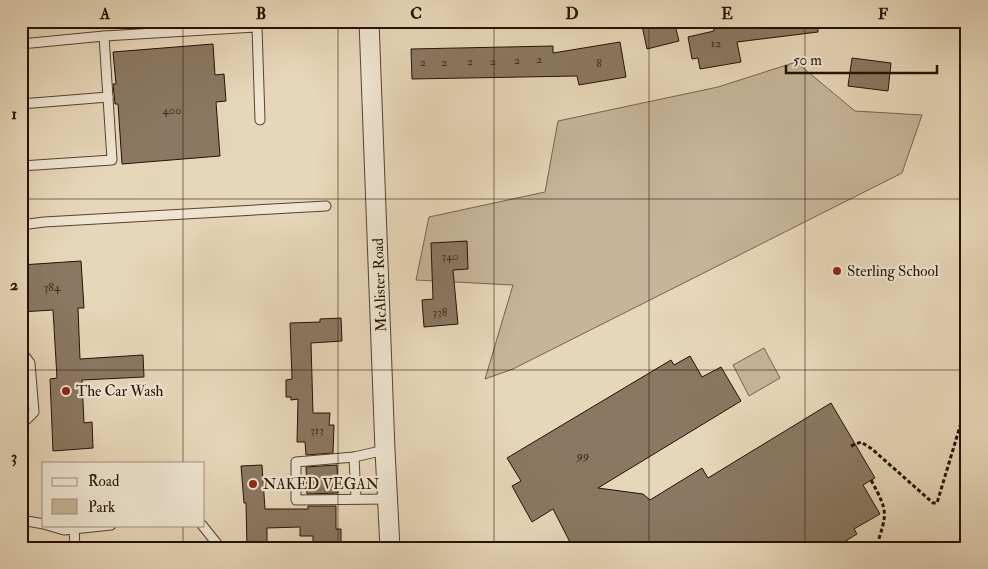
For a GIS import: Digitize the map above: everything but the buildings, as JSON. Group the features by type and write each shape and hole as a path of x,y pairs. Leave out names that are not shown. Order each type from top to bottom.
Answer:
{"street":[{"name":"McAlister Road","path":"369,21 390,548"}],"lane":[{"path":"21,44 104,36 257,27 260,120"},
{"path":"21,166 112,160 104,36"},
{"path":"21,104 108,98"},
{"path":"21,225 326,206"},
{"path":"21,355 23,354 30,363 34,412 27,419 21,420"},
{"path":"385,450 354,457 296,462 296,500 388,499"},
{"path":"354,457 356,499"},
{"path":"21,520 42,524"},
{"path":"49,526 64,530 99,526"},
{"path":"203,526 218,545 218,548"},
{"path":"74,528 76,548"}],"path":[{"path":"851,446 861,442 872,449 933,503 936,503 967,403"},
{"path":"871,480 884,504 886,519 876,548"}],"green space":[{"path":"796,62 855,111 922,115 902,173 513,369 485,379 513,285 416,280 429,217 545,192 558,121 718,87"},
{"path":"764,348 780,378 749,396 733,365"}],"place":[{"name":"Sterling School","path":"837,271"},
{"name":"The Car Wash","path":"66,391"},
{"name":"NAKED VEGAN","path":"253,484"}]}
